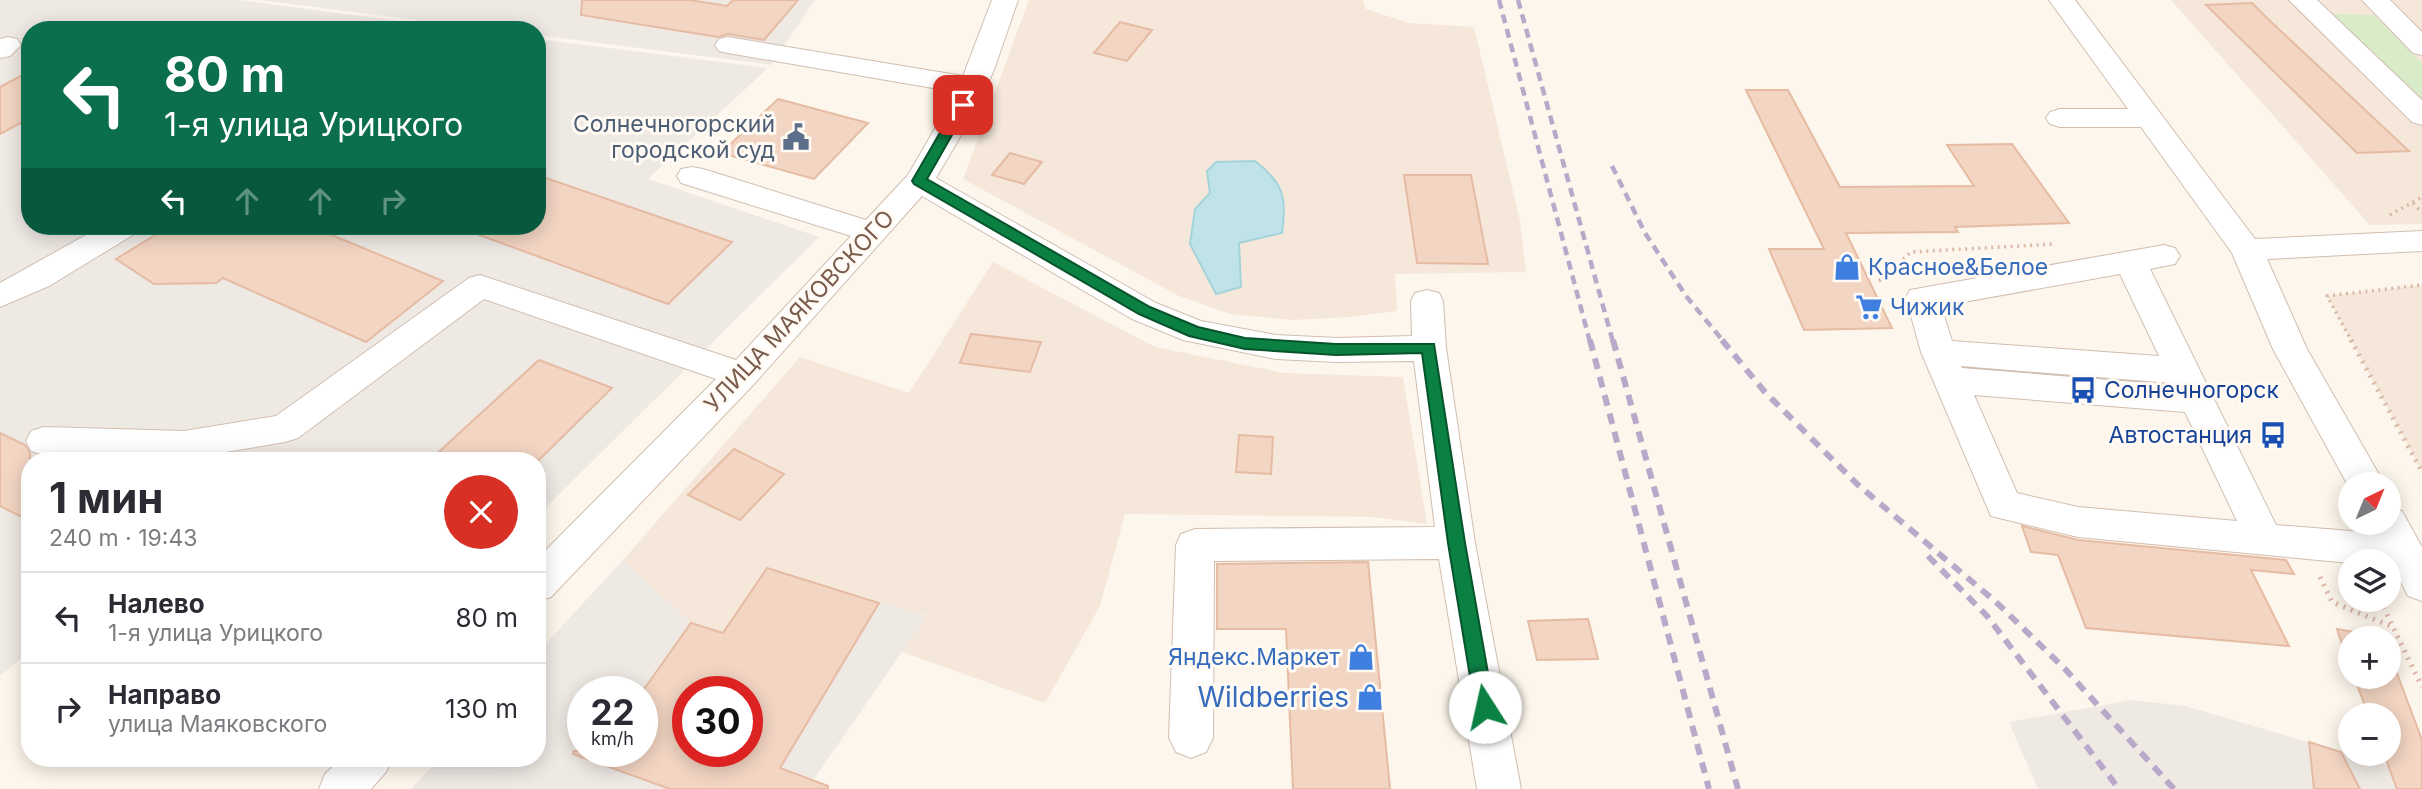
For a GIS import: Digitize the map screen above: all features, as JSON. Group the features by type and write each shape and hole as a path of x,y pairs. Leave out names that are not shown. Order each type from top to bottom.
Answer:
{"street":[{"name":"УЛИЦА МАЯКОВСКОГО","path":"546,576 743,375 919,181 956,120 1005,0"},
{"path":"2062,0 2247,250 2290,349 2360,472"},
{"path":"2302,0 2422,116"},
{"path":"2375,0 2381,0"},
{"path":"2375,0 2422,47"},
{"path":"728,45 972,86"},
{"path":"2060,118 2149,118"},
{"path":"692,176 874,233"},
{"path":"919,181 1144,311 1195,332 1245,344 1276,347 1336,350 1429,348"},
{"path":"0,296 38,278 109,235"},
{"path":"2247,250 2422,241"},
{"path":"2264,538 2191,386 2147,259 1922,298 1944,366 2004,505 2078,522 2264,538 2407,548"},
{"path":"44,441 184,445 285,428 480,286 743,375"},
{"path":"1427,301 1429,348 1456,543 1499,789"},
{"path":"1944,366 2191,386"},
{"path":"1191,738 1195,545 1456,543"},
{"path":"341,789 362,767"}],"path":[{"path":"2381,219 2422,197"},
{"path":"2413,202 2422,213"},
{"path":"1879,281 1911,252 2070,243"},
{"path":"2422,285 2327,296 2422,472"},
{"path":"2304,541 2332,602 2391,626"},
{"path":"2401,644 2422,687"}],"shaded area":[{"path":"0,0 238,0 400,21 21,21 21,235 546,235 546,40 768,68 648,179 819,237 546,507 546,452 21,452 21,658 0,676"},
{"path":"260,0 815,0 771,65 546,36 546,21 424,21"},
{"path":"1029,0 1363,0 1366,9 1409,23 1474,27 1520,221 1526,272 1395,274 1397,311 1292,320 1230,314 1179,296 963,179"},
{"path":"2171,0 2422,0 2422,224 2370,225"},
{"path":"993,262 1155,347 1284,373 1403,377 1427,524 1373,517 1125,514 1100,606 1045,703 902,652 926,615 879,603 723,633 691,623 623,560 800,357 909,393"},
{"path":"2422,285 2422,472 2327,296"},
{"path":"623,560 691,623 722,633 767,568 927,616 807,789 411,789 432,767 546,767 546,643"},
{"path":"2132,700 2185,706 2338,751 2338,766 2390,766 2421,775 2422,789 2038,789 2009,722"}],"green space":[{"path":"2329,14 2374,15 2422,63 2422,103"}],"water":[{"path":"1255,161 1278,184 1281,192 1284,210 1282,233 1239,243 1241,287 1216,294 1190,244 1195,209 1210,193 1207,171 1216,162"}],"building":[{"path":"582,0 690,0 727,6 733,0 798,0 764,40 728,34 718,37 581,15"},
{"path":"2252,3 2409,151 2357,153 2206,5"},
{"path":"1120,22 1152,30 1127,61 1094,53"},
{"path":"21,76 21,123 0,134 0,87"},
{"path":"1746,90 1788,90 1840,187 1974,186 1947,145 2012,144 2069,223 1955,227 1958,232 1846,233 1892,328 1804,330 1769,249 1824,249"},
{"name":"Солнечногорский городской суд","path":"778,99 868,123 814,179 721,153"},
{"path":"1010,153 1042,162 1024,184 992,175"},
{"path":"1404,175 1471,175 1488,264 1417,263"},
{"path":"546,178 732,242 668,304 479,235 546,235"},
{"path":"155,235 332,235 443,281 366,342 223,278 216,283 154,284 116,259"},
{"path":"971,334 1041,342 1030,372 960,363"},
{"path":"539,360 612,388 546,453 439,452"},
{"path":"0,433 25,445 29,452 21,452 21,516 0,506"},
{"path":"1239,435 1273,437 1271,474 1236,472"},
{"path":"734,449 784,474 740,520 688,495"},
{"path":"2022,526 2078,540 2286,560 2294,574 2251,570 2289,646 2086,628 2058,555 2031,552"},
{"path":"1368,562 1390,789 1293,789 1286,629 1217,629 1217,564"},
{"path":"767,568 879,603 780,768 828,786 828,789 670,789 609,767 658,767 658,676 653,676 691,623 723,633"},
{"path":"1588,619 1598,659 1537,660 1528,621"},
{"path":"2401,684 2422,740 2422,789 2397,789 2388,766 2401,766 2401,703 2364,703 2359,689 2401,689"},
{"path":"2309,742 2338,751 2338,766 2348,766 2360,789 2314,789"}],"railway":[{"path":"1499,0 1590,342"},
{"path":"1518,0 1613,342"},
{"path":"1612,166 1645,233 1686,296 1724,342"},
{"path":"1590,340 1709,789"},
{"path":"1613,340 1738,789"},
{"path":"1722,340 1764,391 1857,484 1996,602 2065,669 2174,789"},
{"path":"1928,556 1987,616 2119,789"}],"place":[{"name":"Солнечногорский городской суд","path":"796,137"},
{"name":"Красное&Белое","path":"1847,267"},
{"name":"Чижик","path":"1869,307"},
{"name":"Солнечногорск","path":"2083,390"},
{"name":"Автостанция","path":"2273,435"},
{"name":"Яндекс.Маркет","path":"1361,657"},
{"name":"Wildberries","path":"1370,697"}],"route":[{"path":"963,105 919,181 1144,311 1195,332 1245,344 1336,350 1429,348 1456,543 1485,707"}]}
